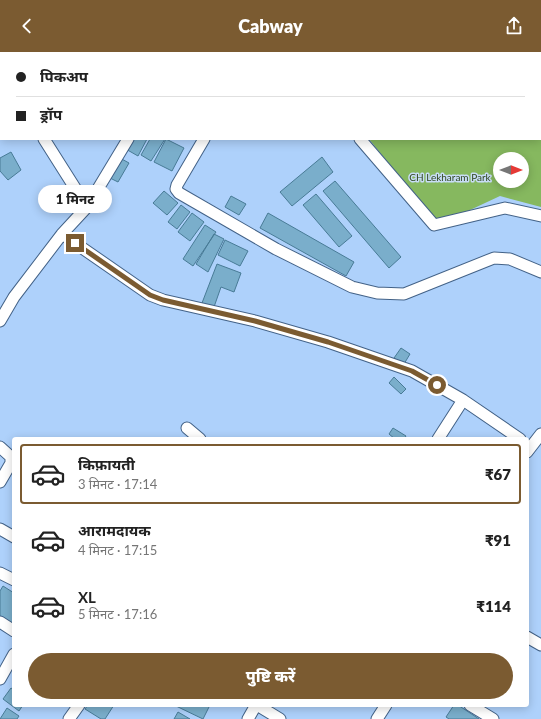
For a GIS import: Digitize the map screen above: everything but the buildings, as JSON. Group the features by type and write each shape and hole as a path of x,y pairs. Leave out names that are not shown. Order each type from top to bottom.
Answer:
{"street":[{"path":"45,140 87,207"},
{"path":"0,321 14,297 62,234 87,207 127,140"},
{"path":"203,140 177,185 176,189 179,193 276,248 352,286 377,294 404,294 494,258 510,259 541,272"},
{"path":"361,140 434,225 505,208 541,216"},
{"path":"62,234 150,295 163,300 255,321 328,342 412,371 463,400 517,437"},
{"path":"439,437 463,400"},
{"path":"187,428 198,437"},
{"path":"529,447 541,434"},
{"path":"0,447 11,458 11,464 0,482"},
{"path":"0,529 12,536"},
{"path":"0,573 12,579"},
{"path":"0,622 12,630"},
{"path":"529,638 540,644"},
{"path":"0,679 12,658"},
{"path":"69,719 77,707"},
{"path":"248,719 255,707"},
{"path":"259,707 280,719"},
{"path":"377,719 385,707"},
{"path":"473,707 493,719"}],"green space":[{"name":"CH Lekharam Park","path":"370,140 541,140 541,207 500,196 438,225"}],"route":[{"path":"75,243 150,295 163,300 255,321 328,342 412,371 437,385"}]}
